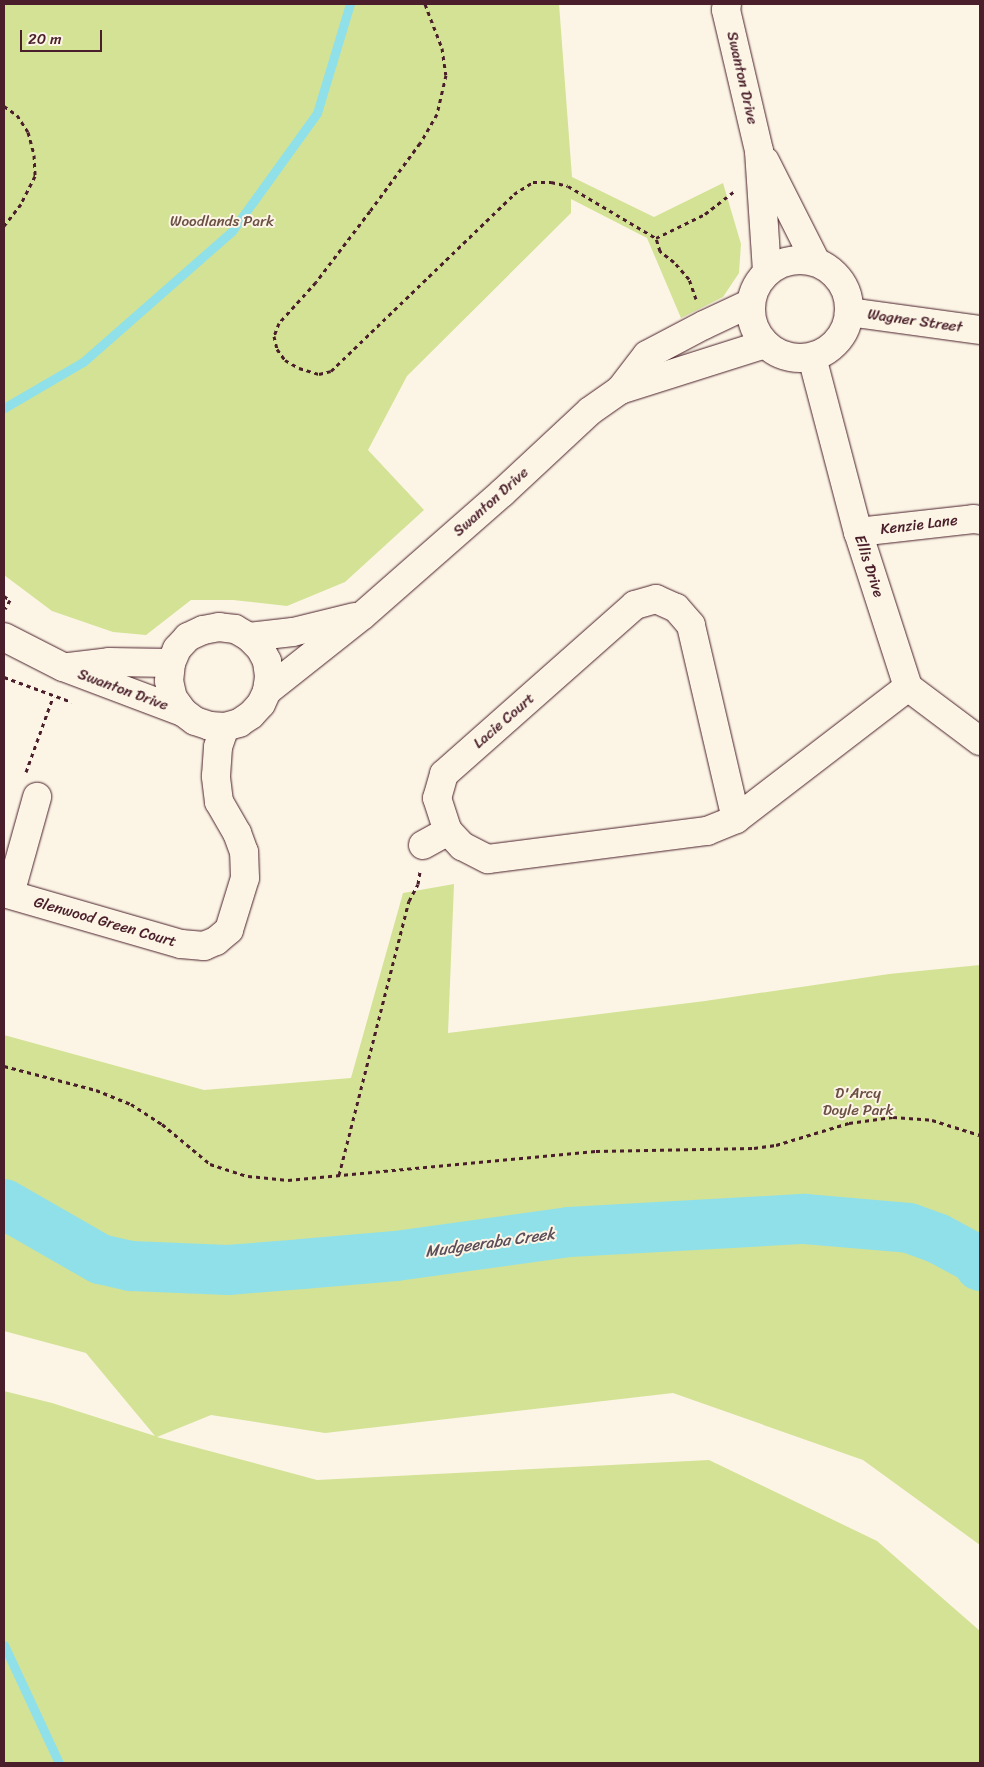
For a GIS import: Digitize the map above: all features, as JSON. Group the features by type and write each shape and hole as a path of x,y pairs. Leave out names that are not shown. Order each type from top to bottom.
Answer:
{"street":[{"name":"Swanton Drive","path":"727,4 726,10 760,151 767,271"},
{"name":"Swanton Drive","path":"760,151 816,262 837,276 844,287 849,312"},
{"path":"816,262 799,260 782,263 767,271 756,286 751,303 753,325 765,344 779,353 795,358 812,357 826,351 838,340 846,327 849,312"},
{"name":"Swanton Drive","path":"4,637 63,667 183,712 195,721 210,726 225,726 239,723 251,715 261,704 267,691 363,615 502,493 590,411 620,390 647,355 751,303"},
{"name":"Wagner Street","path":"849,312 980,330"},
{"name":"Swanton Drive","path":"620,390 765,344"},
{"name":"Ellis Drive","path":"812,357 858,532 908,687"},
{"name":"Kenzie Lane","path":"858,532 973,519 980,520"},
{"name":"Lacie Court","path":"736,819 691,625 676,608 656,599 635,605 444,774 437,798 448,831 462,846 488,859 708,831 736,819 908,687"},
{"name":"Swanton Drive","path":"183,712 173,698 169,681 171,663 177,649 188,637 202,630 227,628 234,629 249,637 293,632 363,615"},
{"path":"249,637 260,648 267,661 269,676 267,691"},
{"name":"Swanton Drive","path":"63,667 109,662 171,663"},
{"path":"908,687 980,741"},
{"name":"Glenwood Green Court","path":"7,894 181,944 204,946 216,941 229,930 245,878 244,852 219,802 216,776 218,747 225,726"},
{"path":"7,894 30,788"},
{"path":"423,846 448,831"}],"path":[{"path":"425,4 442,48 446,75 437,114 420,143 370,211 316,282 279,323 274,336 276,349 285,360 300,368 319,374 331,372 514,194 533,182 551,182 568,186 656,238 660,251 689,279 694,290 696,299 688,334"},
{"path":"4,106 17,115 28,132 34,155 35,176 21,204 4,226"},
{"path":"656,238 705,214 740,186 760,151"},
{"path":"4,596 10,600 4,612"},
{"path":"30,788 53,697"},
{"path":"339,1175 409,902 418,884 423,846"},
{"path":"4,1066 96,1090 131,1104 162,1124 210,1164 248,1176 288,1180 596,1151 754,1148 776,1145 849,1123 893,1117 932,1120 980,1135"}],"green space":[{"name":"Woodlands Park","path":"4,4 559,4 572,177 654,217 723,183 741,244 739,273 723,297 681,318 647,238 571,199 571,213 407,376 368,450 424,510 345,582 287,606 233,600 191,600 146,635 113,632 52,611 4,575"},
{"name":"D'Arcy Doyle Park","path":"454,884 448,1033 705,1001 889,974 980,965 980,1545 863,1460 673,1393 325,1433 211,1415 157,1437 317,1480 709,1460 877,1541 980,1631 980,1763 4,1763 4,1391 52,1403 155,1436 86,1353 4,1331 4,1035 204,1090 351,1078 403,893"}],"waterway":[{"path":"4,408 83,362 232,231 317,113 350,4"},
{"name":"Mudgeeraba Creek","path":"4,1204 100,1259 131,1266 228,1270 396,1256 569,1232 805,1219 909,1228 937,1238 976,1259 980,1266"},
{"path":"4,1645 59,1763"}]}
